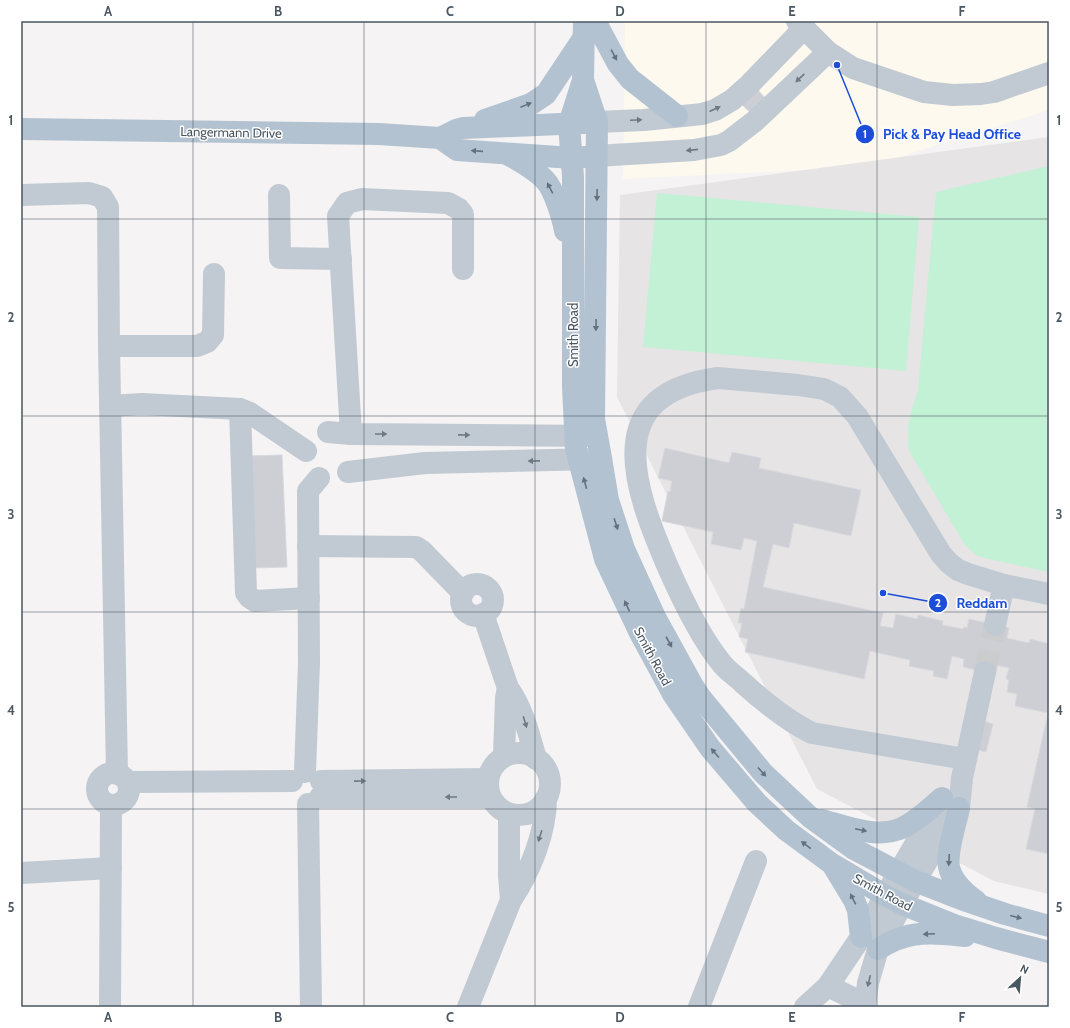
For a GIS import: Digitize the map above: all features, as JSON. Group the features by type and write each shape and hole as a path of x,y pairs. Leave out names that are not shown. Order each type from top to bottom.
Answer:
{"main road":[{"path":"588,26 630,79 677,116"},
{"path":"569,124 583,80 588,26"},
{"path":"463,128 531,104 546,94 588,26"},
{"path":"583,80 597,122"},
{"name":"Langermann Drive","path":"21,129 379,134 440,138 463,128 597,122"},
{"name":"Smith Road","path":"597,122 594,419 600,458 608,500 624,549 655,617 710,748 757,803 786,830 832,864 894,900 954,925 1049,952"},
{"name":"Smith Road","path":"569,124 572,158 573,387 576,449 605,559 640,633 673,694 692,704 810,817 854,849 907,877 989,909 1049,926"},
{"path":"440,138 457,150 572,158 596,156"},
{"path":"506,154 527,166 546,180 557,202 565,227 572,280"},
{"path":"810,817 876,833 889,832 902,828 950,803 949,867 958,886 965,893 989,909"},
{"path":"832,864 854,900 869,943 910,935 934,933 996,938"}],"street":[{"path":"597,122 644,120 702,114 715,110 732,100 749,84 801,24 828,52 853,68 924,92 940,94 981,94 994,92 1049,73"},
{"path":"596,156 687,151 721,145 729,141 755,121 828,52"},
{"path":"21,195 89,193 102,197 108,207 110,406 121,789 111,868 110,1007"},
{"path":"279,195 280,258 340,259"},
{"path":"351,434 338,216 347,203 362,199 448,203 459,209 462,214 462,269"},
{"path":"109,346 197,346 207,342 213,334 214,274"},
{"path":"964,769 812,733 801,728 758,696 724,666 705,640 674,580 657,542 640,494 636,474 634,458 638,430 647,412 665,395 682,386 705,380 718,378 798,385 824,389 840,397 857,416 941,554 949,563 958,570 968,574 1004,585 1049,594"},
{"path":"110,406 142,404 240,409 250,413 306,451"},
{"path":"240,409 246,594 249,598 255,600 309,598"},
{"path":"328,432 336,433 344,437 349,442 353,457 352,465 348,472 335,480 327,480 319,478 312,473 308,467 306,451 314,438 328,432 351,434 597,436"},
{"path":"348,472 426,464 579,460 600,458"},
{"path":"311,1007 306,788 309,662 308,491 319,478"},
{"path":"308,546 416,547 422,551 463,593 466,588 476,584 481,584 489,589 492,593 493,604 491,609 484,614 508,688 522,712 536,759"},
{"path":"995,625 1004,585"},
{"path":"805,1007 828,986 869,943 950,803 964,769 984,672"},
{"path":"504,756 506,698 508,688"},
{"path":"468,1007 511,900 519,888 531,862 544,823 546,798 550,786 548,773 545,768 536,759 529,755 520,753 504,756 493,766 489,788 498,807 509,814 520,815 531,812 540,807 546,798"},
{"path":"121,789 489,788"},
{"path":"509,814 509,876 511,900"},
{"path":"699,1007 756,861"},
{"path":"21,872 111,868"},
{"path":"828,986 865,1006 868,983 869,943"}],"shaded area":[{"path":"625,21 1049,21 1049,110 868,167 623,179"},
{"path":"1049,137 1049,894 994,881 817,789 617,397 620,195"}],"green space":[{"path":"1049,166 1049,572 984,558 976,555 965,545 909,451 908,427 918,390 936,192"},
{"path":"657,193 919,217 906,371 643,347"}],"building":[{"path":"755,87 769,102 754,116 739,102"},
{"path":"665,448 729,463 732,452 761,458 759,468 861,490 851,536 794,523 789,548 773,544 763,587 883,613 880,626 893,628 896,614 917,619 918,615 943,621 942,625 963,629 964,627 967,628 969,619 1009,628 1007,638 1029,643 1030,639 1049,644 1049,854 1026,849 1035,809 1027,807 1048,713 1015,706 1017,694 1007,692 1009,680 1006,679 1009,668 996,665 994,674 963,667 964,659 952,656 947,679 933,676 934,671 909,666 910,660 870,651 864,679 745,652 748,639 739,637 742,623 738,623 741,608 744,609 757,541 744,538 741,550 711,544 713,532 662,521 668,491 670,492 672,481 658,478"},
{"path":"282,455 287,567 253,568 249,456"},
{"path":"980,720 993,724 986,752 970,748"}],"tunnel":[{"path":"985,672 995,625"}],"place":[{"name":"Pick & Pay Head Office","path":"837,65"},
{"name":"Reddam","path":"883,593"}]}
